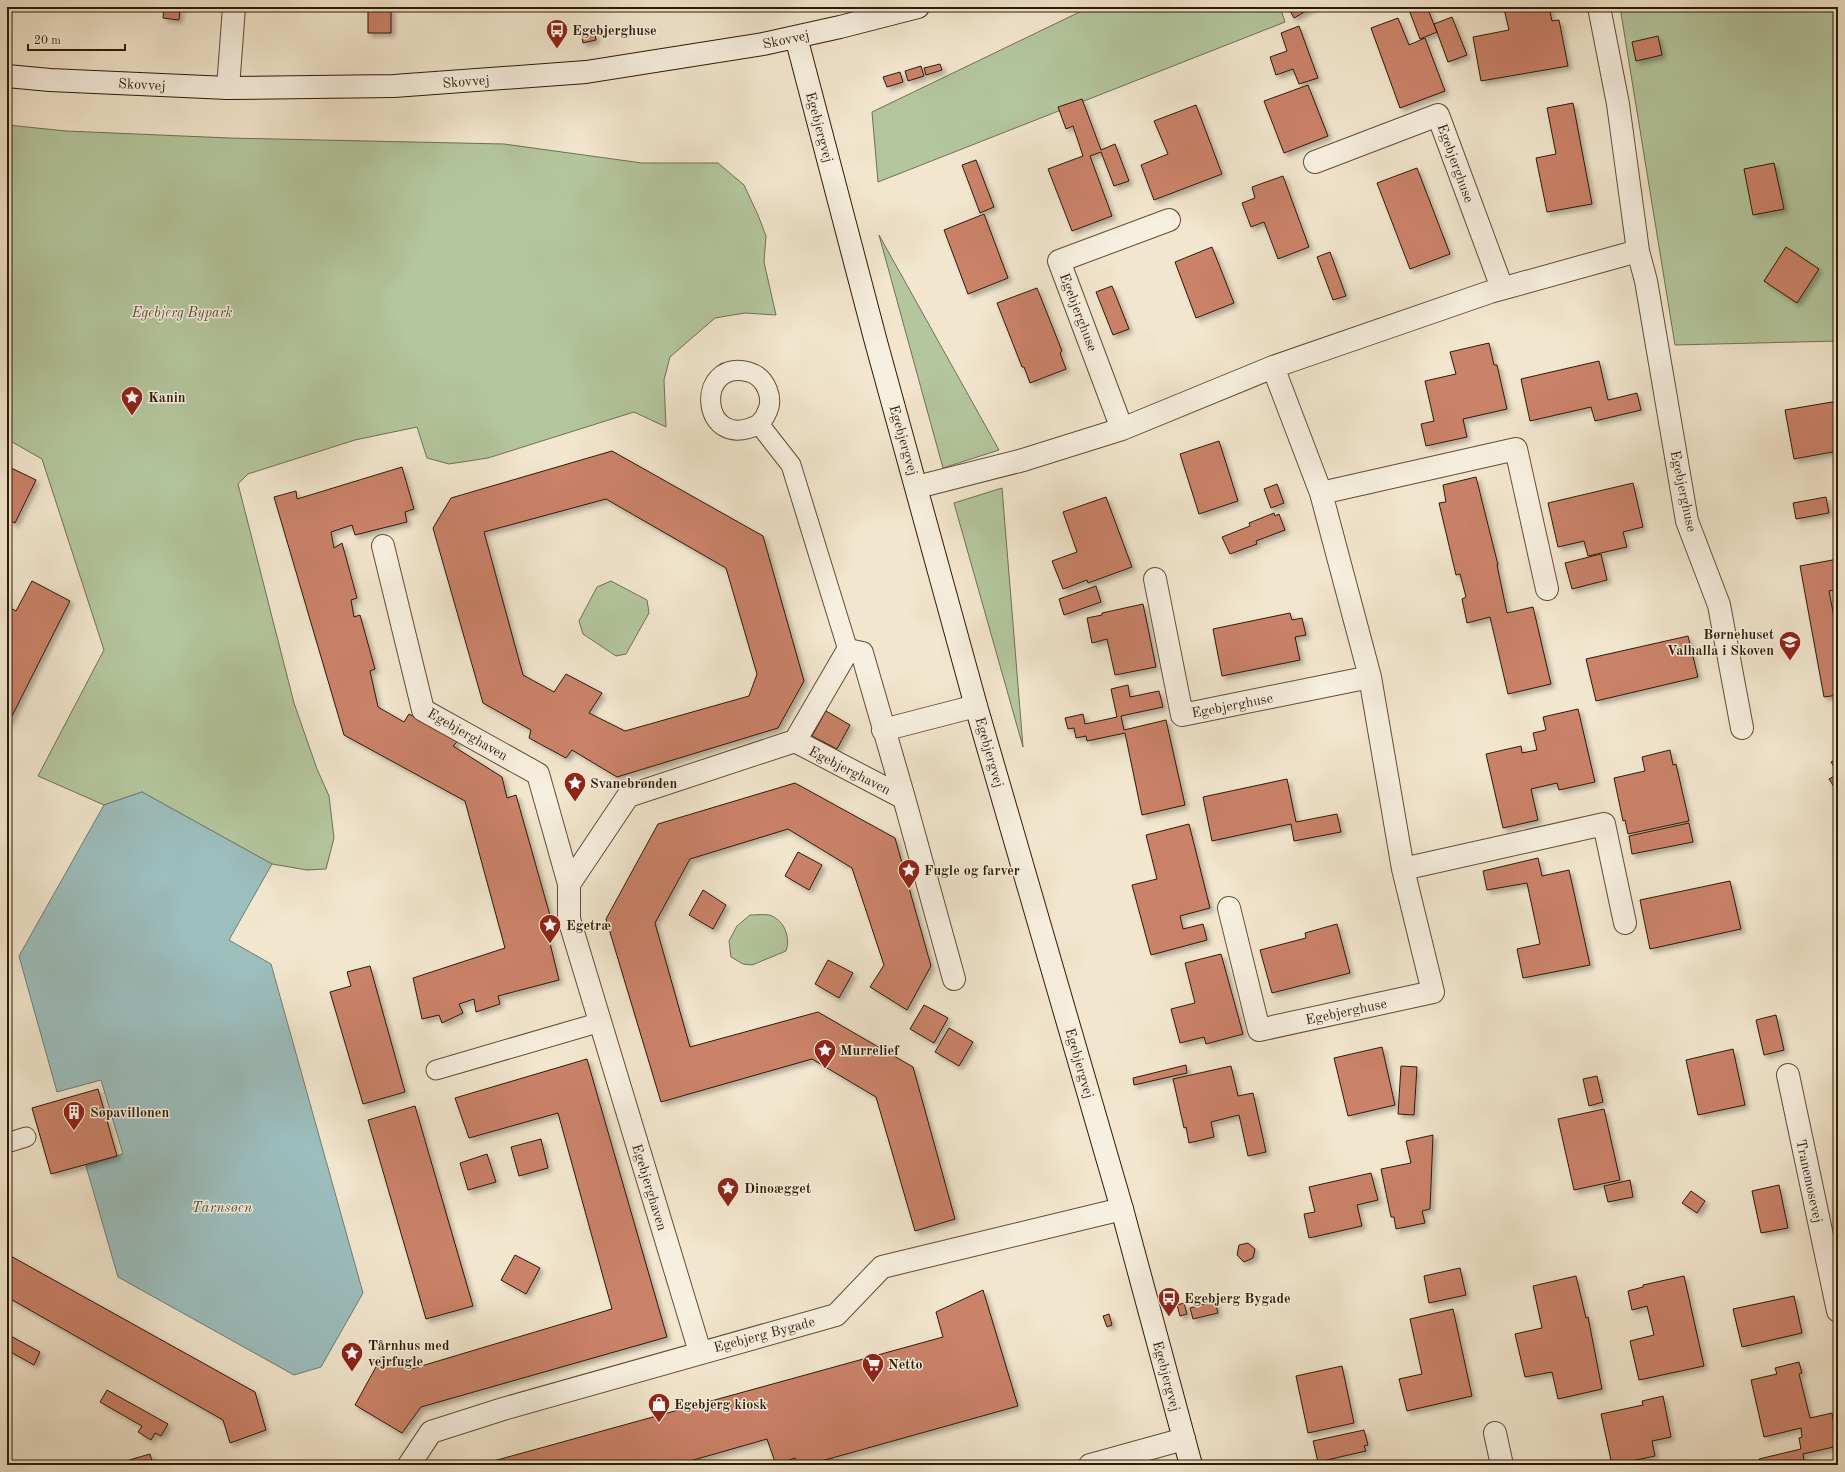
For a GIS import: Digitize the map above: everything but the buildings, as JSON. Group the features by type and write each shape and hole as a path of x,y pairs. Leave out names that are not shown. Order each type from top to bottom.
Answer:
{"street":[{"path":"228,88 234,7"},
{"name":"Skovvej","path":"7,76 44,80 228,88 394,86 586,72 796,37 918,7"},
{"name":"Egebjerghuse","path":"1599,7 1618,104 1638,251 1646,281 1687,522 1719,605 1742,728"},
{"name":"Egebjergvej","path":"796,37 876,342 976,706 1122,1209 1191,1465"},
{"name":"Egebjerghuse","path":"1315,162 1438,115 1502,288"},
{"name":"Egebjerghuse","path":"1122,429 1059,261 1169,220"},
{"path":"917,487 1023,460 1122,429 1273,367 1502,288 1638,251"},
{"name":"Egebjerghuse","path":"1229,908 1259,1030 1432,992 1403,869 1370,677 1321,493 1273,367"},
{"path":"1321,493 1516,449 1547,589"},
{"name":"Egebjerghaven","path":"383,546 424,710 538,774 569,884 569,919 700,1352"},
{"name":"Egebjerghuse","path":"1155,579 1182,714 1370,677"},
{"name":"Egebjerghaven","path":"569,884 628,796 795,742 848,650 862,653 954,979"},
{"path":"883,730 976,706"},
{"name":"Egebjerghaven","path":"795,742 904,798"},
{"path":"1403,869 1604,824 1625,923"},
{"name":"Tranemosevej","path":"1788,1075 1838,1311"},
{"name":"Egebjerg Bygade","path":"409,1465 430,1432 503,1409 700,1352 836,1315 882,1267 1122,1209"},
{"path":"1495,1432 1502,1465"},
{"path":"1090,1465 1184,1439"}],"lane":[{"path":"759,424 791,465 848,650"},
{"path":"436,1070 600,1022"},
{"path":"7,1143 26,1137"}],"green space":[{"path":"1090,7 1280,7 1285,22 878,182 872,112"},
{"path":"1620,7 1838,7 1838,341 1675,345"},
{"name":"Egebjerg Bypark","path":"7,125 66,131 229,138 504,144 642,163 718,163 744,185 758,215 766,236 764,262 776,315 745,313 715,318 670,357 664,380 666,427 634,412 488,458 449,464 427,458 417,427 355,440 248,474 238,484 294,703 317,769 329,796 334,838 326,869 307,870 272,864 142,792 104,805 38,776 104,650 42,459 7,439"},
{"path":"879,235 999,450 943,468"},
{"path":"1002,488 1023,747 954,503"},
{"path":"611,581 647,600 649,613 626,654 616,656 583,634 579,621 597,587"},
{"path":"750,915 769,915 779,920 787,935 788,940 786,951 752,965 743,964 731,957 729,941 737,926"}],"water":[{"name":"Tårnsøen","path":"142,792 272,864 229,940 271,964 363,1293 321,1367 294,1375 118,1277 86,1166 123,1154 101,1080 57,1092 19,956 104,805"}],"place":[{"name":"Egebjerghuse","path":"557,50"},
{"name":"Kanin","path":"132,416"},
{"name":"Børnehuset Valhalla i Skoven","path":"1790,662"},
{"name":"Svanebrønden","path":"575,802"},
{"name":"Fugle og farver","path":"909,890"},
{"name":"Egetræ","path":"550,944"},
{"name":"Murrelief","path":"825,1070"},
{"name":"Søpavillonen","path":"74,1132"},
{"name":"Dinoægget","path":"728,1208"},
{"name":"Egebjerg Bygade","path":"1169,1318"},
{"name":"Tårnhus med vejrfugle","path":"352,1372"},
{"name":"Netto","path":"873,1384"},
{"name":"Egebjerg kiosk","path":"659,1424"}]}
